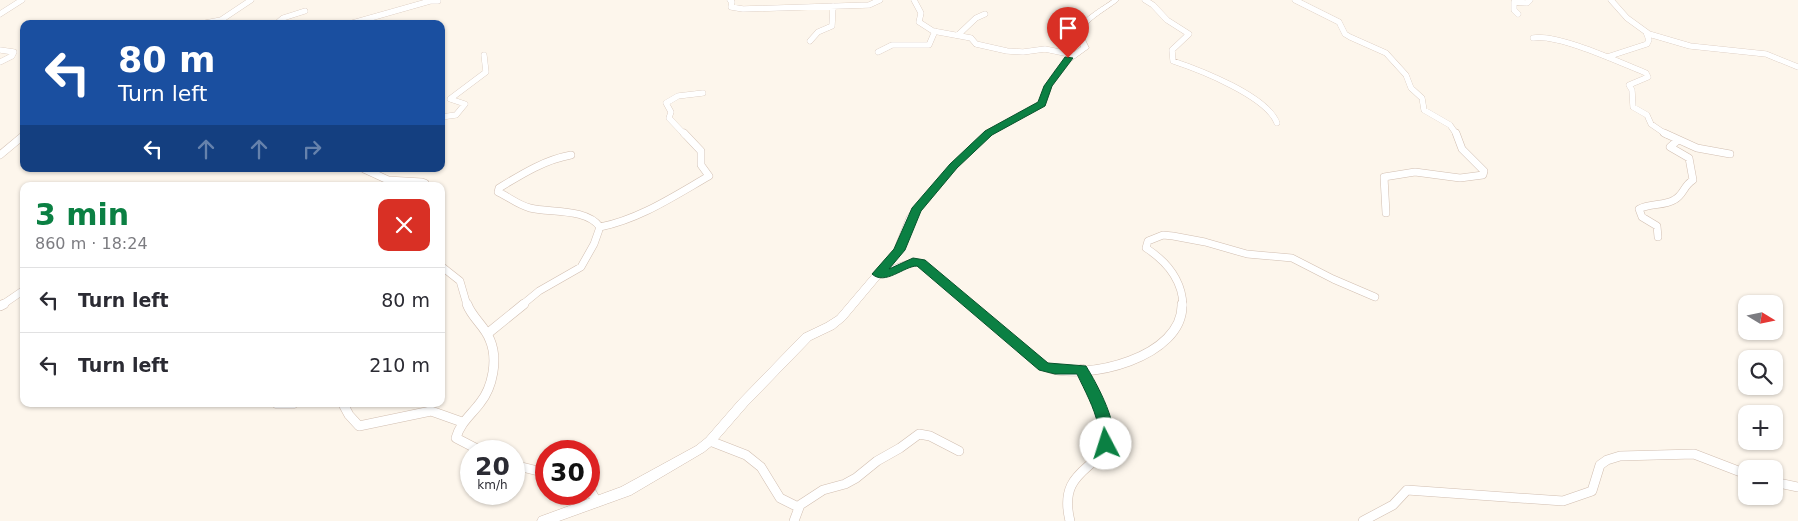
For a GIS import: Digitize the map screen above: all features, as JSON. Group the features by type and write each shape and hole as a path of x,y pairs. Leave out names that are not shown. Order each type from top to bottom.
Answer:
{"street":[{"path":"0,14 22,0"},
{"path":"221,20 251,0"},
{"path":"730,0 732,2 731,7 741,9 869,5 880,0"},
{"path":"914,0 921,13 919,22 935,31 972,38 976,44 1007,51 1045,49 1074,55"},
{"path":"600,501 626,491 683,459 710,440 806,337 830,326 841,318 899,250 916,210 954,166 988,133 1042,104 1048,86 1068,58 1085,48 1080,32 1082,27 1094,14 1116,0"},
{"path":"1145,0 1167,20 1189,34 1172,50 1173,61 1197,69 1256,99 1264,105 1277,123"},
{"path":"1295,0 1339,22 1345,34 1350,37 1386,53 1406,75 1411,88 1422,98 1424,110 1450,125 1457,135 1462,150 1484,171 1484,175 1474,177 1440,176 1420,172 1384,177 1386,213"},
{"path":"1518,14 1514,10 1514,2 1527,3 1530,0"},
{"path":"1613,0 1627,18 1646,32 1690,46 1766,54 1798,66"},
{"path":"363,20 430,1 438,1"},
{"path":"810,41 820,31 832,26 833,6"},
{"path":"281,20 305,11"},
{"path":"958,35 976,18 985,14"},
{"path":"878,52 892,45 929,45 935,31"},
{"path":"1607,56 1647,44 1649,40 1646,32"},
{"path":"1533,38 1545,36 1607,56 1649,76 1629,85 1632,90 1633,107 1647,115 1655,128 1678,140 1701,149 1730,154"},
{"path":"0,50 14,52 12,56 0,62"},
{"path":"445,117 457,116 465,104 450,99 486,72 484,55"},
{"path":"600,227 621,223 642,214 709,176 701,165 701,151 669,118 671,112 666,103 678,96 703,93"},
{"path":"0,155 20,138"},
{"path":"1658,236 1655,224 1642,217 1639,209 1645,205 1674,201 1682,194 1685,185 1693,180 1688,158 1670,147 1678,140"},
{"path":"571,155 558,157 540,165 499,188 498,192 506,195 518,204 538,210 567,213 599,223 600,227"},
{"path":"371,172 388,180 422,182"},
{"path":"487,334 539,291 581,267 594,244 600,227"},
{"path":"878,274 888,274 913,262 921,263 1044,366 1055,370 1082,370 1115,366 1154,351 1168,337 1180,322 1183,297 1176,277 1158,255 1146,248 1148,241 1163,235 1205,242 1247,254 1292,258 1333,279 1375,297"},
{"path":"445,269 458,279 462,285 465,300 487,334 494,355 489,386 480,404 462,422 456,438 460,440"},
{"path":"0,306 20,293"},
{"path":"1070,521 1066,511 1068,491 1077,474 1103,450 1107,436 1100,409 1082,370"},
{"path":"344,407 349,416 359,426 431,411 462,422"},
{"path":"794,521 798,508 823,490 845,484 856,478 877,461 900,448 919,434 930,436 959,451"},
{"path":"710,440 751,458 766,474 780,498 798,508"},
{"path":"1363,521 1385,511 1396,503 1402,493 1407,490 1563,501 1592,490 1600,465 1607,460 1620,456 1694,454 1738,471"},
{"path":"1783,484 1798,487"},
{"path":"544,521 589,505"}],"route":[{"path":"1068,58 1046,89 1045,97 1039,107 988,133 954,166 916,210 902,245 878,274 888,274 913,262 921,263 1044,366 1055,370 1082,370 1106,426 1106,444"}]}
